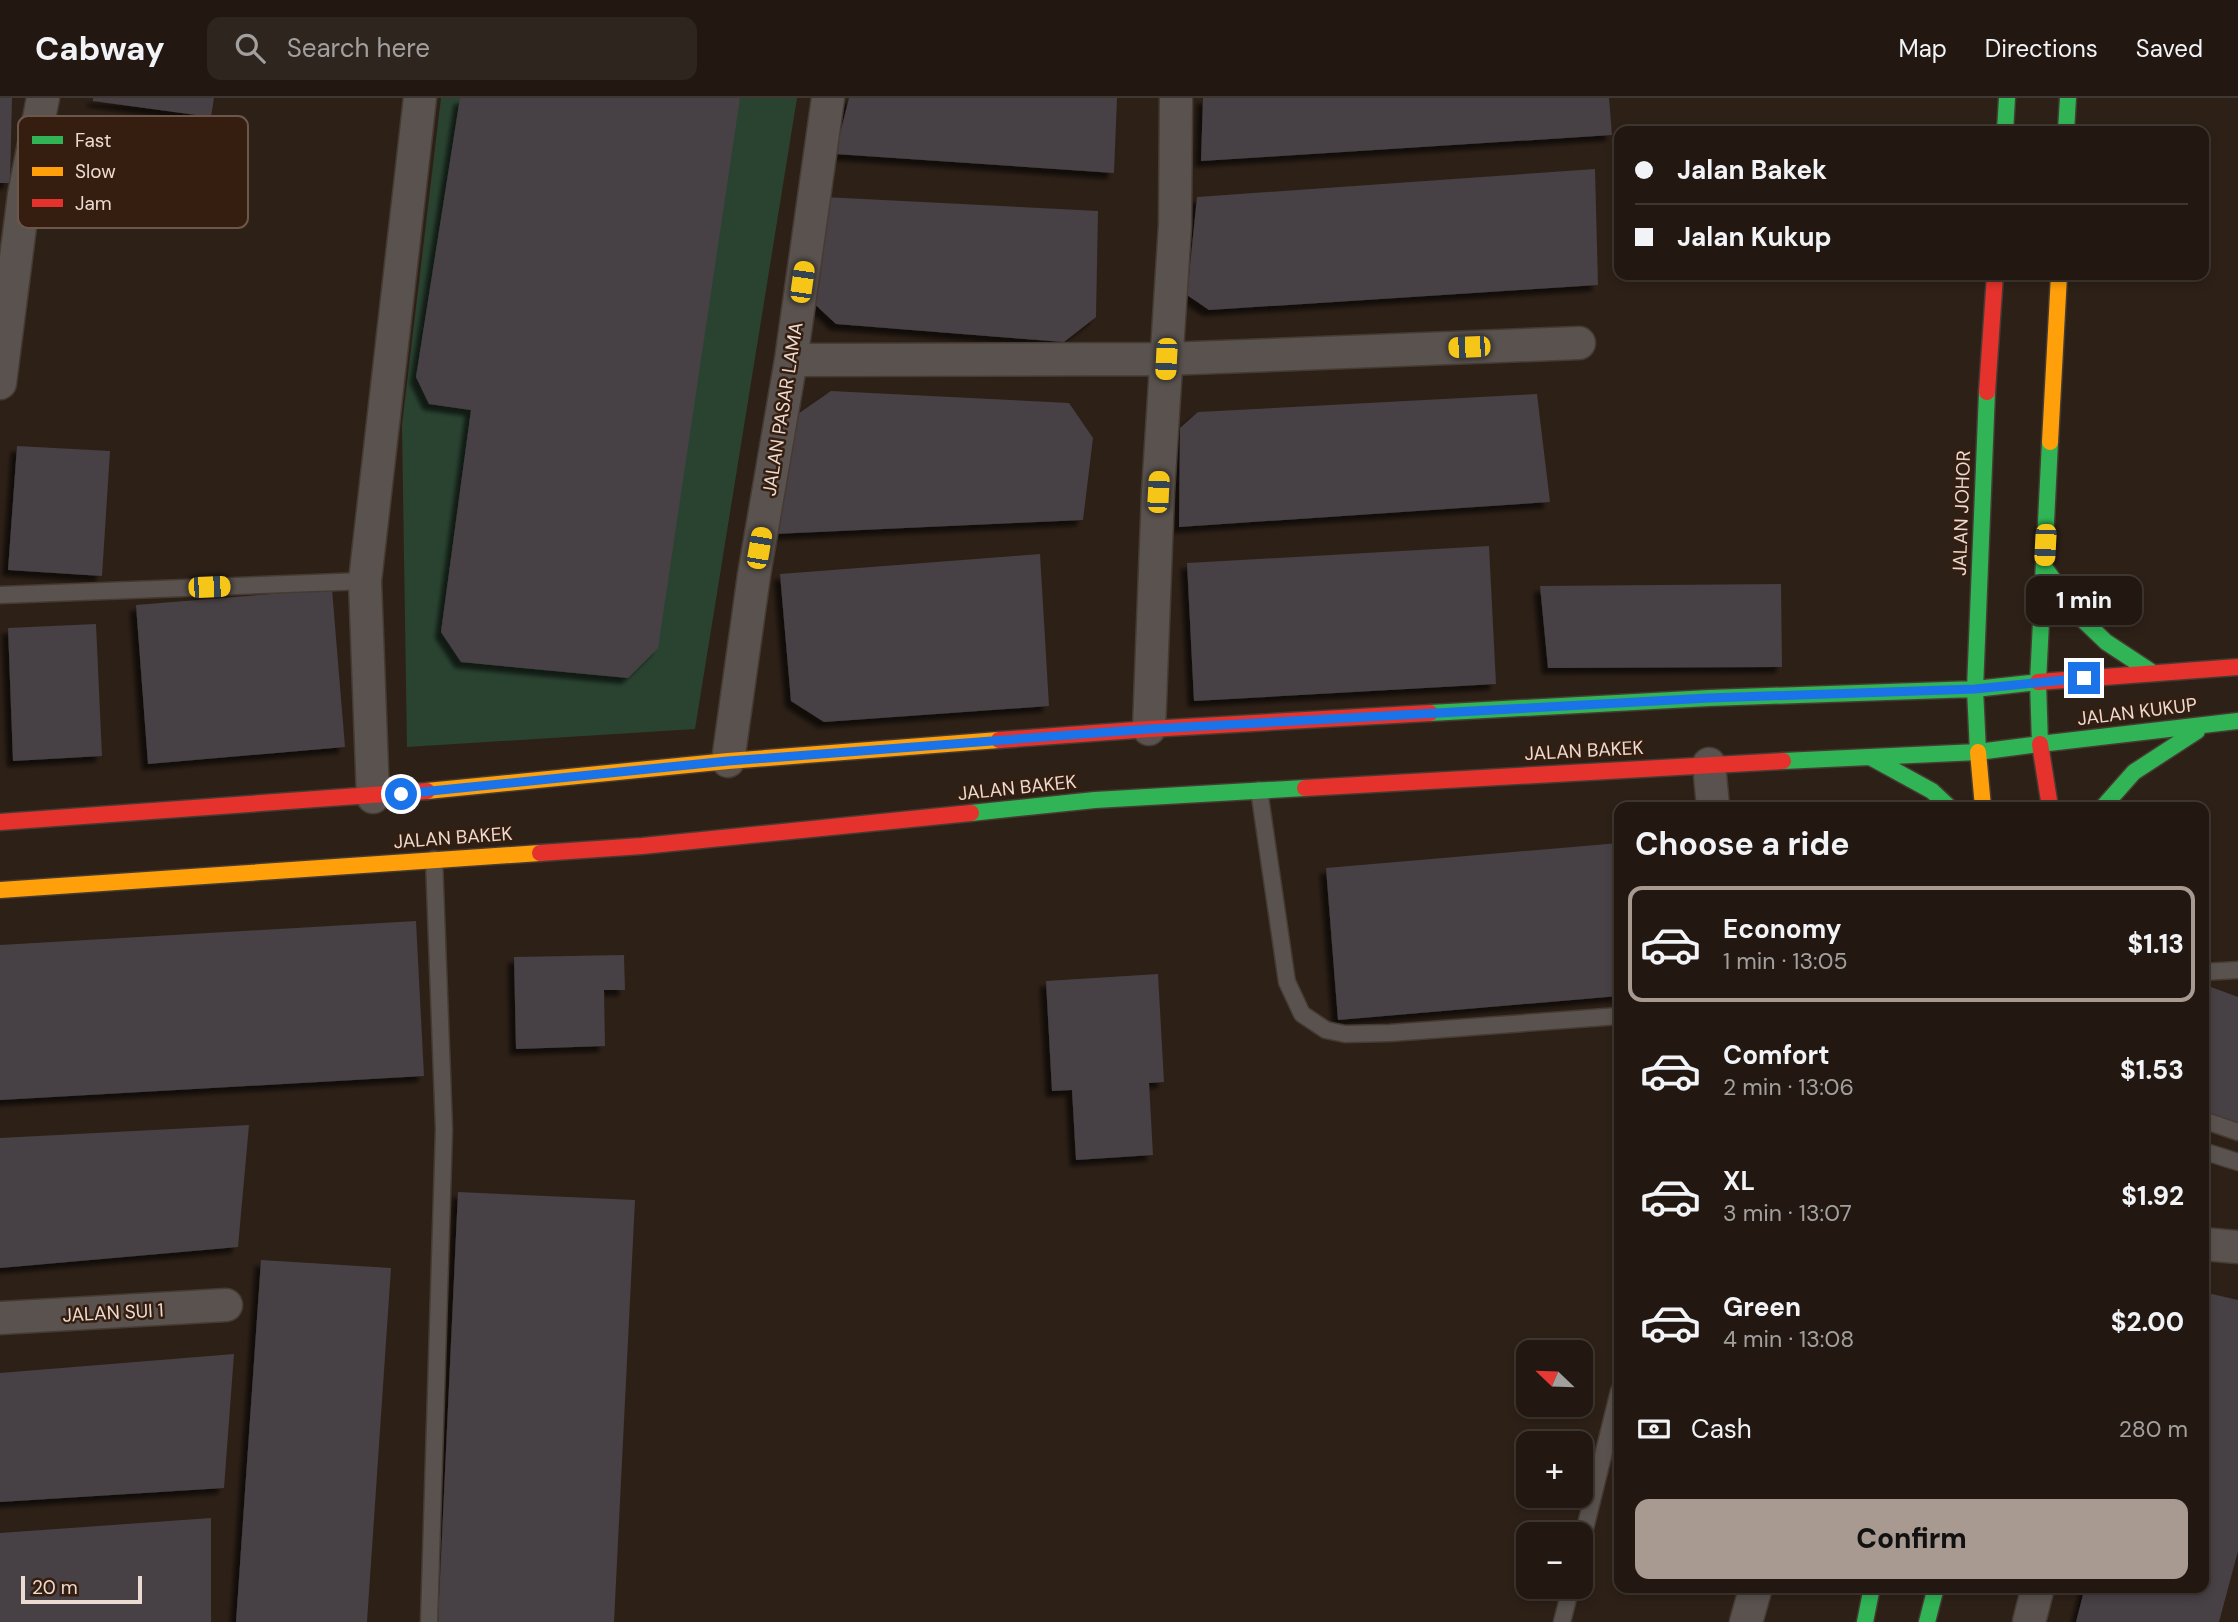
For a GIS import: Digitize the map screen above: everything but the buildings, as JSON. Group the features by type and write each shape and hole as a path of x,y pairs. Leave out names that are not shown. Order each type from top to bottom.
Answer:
{"main road":[{"path":"2005,126 2007,98"},
{"path":"2066,126 2068,98"},
{"name":"JALAN JOHOR","path":"1983,802 1975,689 1987,375 1995,280"},
{"path":"2049,802 2040,744 2038,682 2059,280"},
{"path":"2044,567 2082,619 2098,634 2153,673"},
{"name":"JALAN KUKUP","path":"2038,682 2238,667"},
{"path":"0,822 373,797 728,761 1149,729 1709,698 1975,689 2038,682"},
{"name":"JALAN KUKUP","path":"2040,744 2238,721"},
{"path":"2106,802 2137,766 2208,724"},
{"name":"JALAN BAKEK","path":"0,890 642,846 1095,800 1709,764 1978,752 2040,744"},
{"path":"1870,757 1932,791 1944,802"},
{"path":"1865,1622 1871,1593"},
{"path":"1927,1622 1934,1593"}],"street":[{"path":"37,116 43,98"},
{"path":"373,797 365,581 420,98"},
{"name":"JALAN PASAR LAMA","path":"728,761 754,575 791,360 828,98"},
{"path":"1149,729 1175,225 1176,98"},
{"path":"0,383 12,195 18,176"},
{"path":"791,360 1166,359 1579,343"},
{"path":"1709,764 1713,802"},
{"path":"2209,1245 2238,1247"},
{"name":"JALAN SUI 1","path":"0,1318 226,1306"},
{"path":"1746,1622 1754,1593"},
{"path":"2029,1622 2036,1593"}],"lane":[{"path":"0,595 365,581"},
{"path":"1259,790 1287,982 1301,1014 1326,1030 1345,1034 1390,1033 1614,1016"},
{"path":"429,1622 444,1129 434,859"},
{"path":"2209,972 2238,970"},
{"path":"2209,1122 2238,1132"},
{"path":"2209,1154 2238,1162"},
{"path":"1587,1522 1614,1411"},
{"path":"1562,1622 1568,1599"}],"green space":[{"path":"441,98 797,98 695,729 407,747 402,425"}],"traffic: fast":[{"path":"2005,126 2007,98"},
{"path":"2066,126 2068,98"},
{"path":"1978,752 1975,689 1987,392"},
{"path":"1783,761 1978,752 2040,744 2038,682 2050,442"},
{"path":"2044,567 2082,619 2106,642 2153,673"},
{"path":"1430,713 1709,698 1975,689 2038,682"},
{"path":"2040,744 2238,721"},
{"path":"2107,802 2134,772 2197,731"},
{"path":"1870,757 1932,791 1944,802"},
{"path":"971,813 1095,800 1305,788"},
{"path":"1865,1622 1871,1593"},
{"path":"1927,1622 1934,1593"}],"traffic: slow":[{"path":"2050,442 2059,280"},
{"path":"427,791 728,761 999,740"},
{"path":"1978,752 1983,802"},
{"path":"0,890 540,853"}],"traffic: jam":[{"path":"1987,392 1995,280"},
{"path":"2038,682 2238,667"},
{"path":"999,740 1430,713"},
{"path":"2040,744 2049,802"},
{"path":"1305,788 1783,761"},
{"path":"0,822 427,791"},
{"path":"540,853 642,846 971,813"}],"route":[{"path":"401,794 728,761 1149,729 1709,698 1975,689 2084,678"}]}
